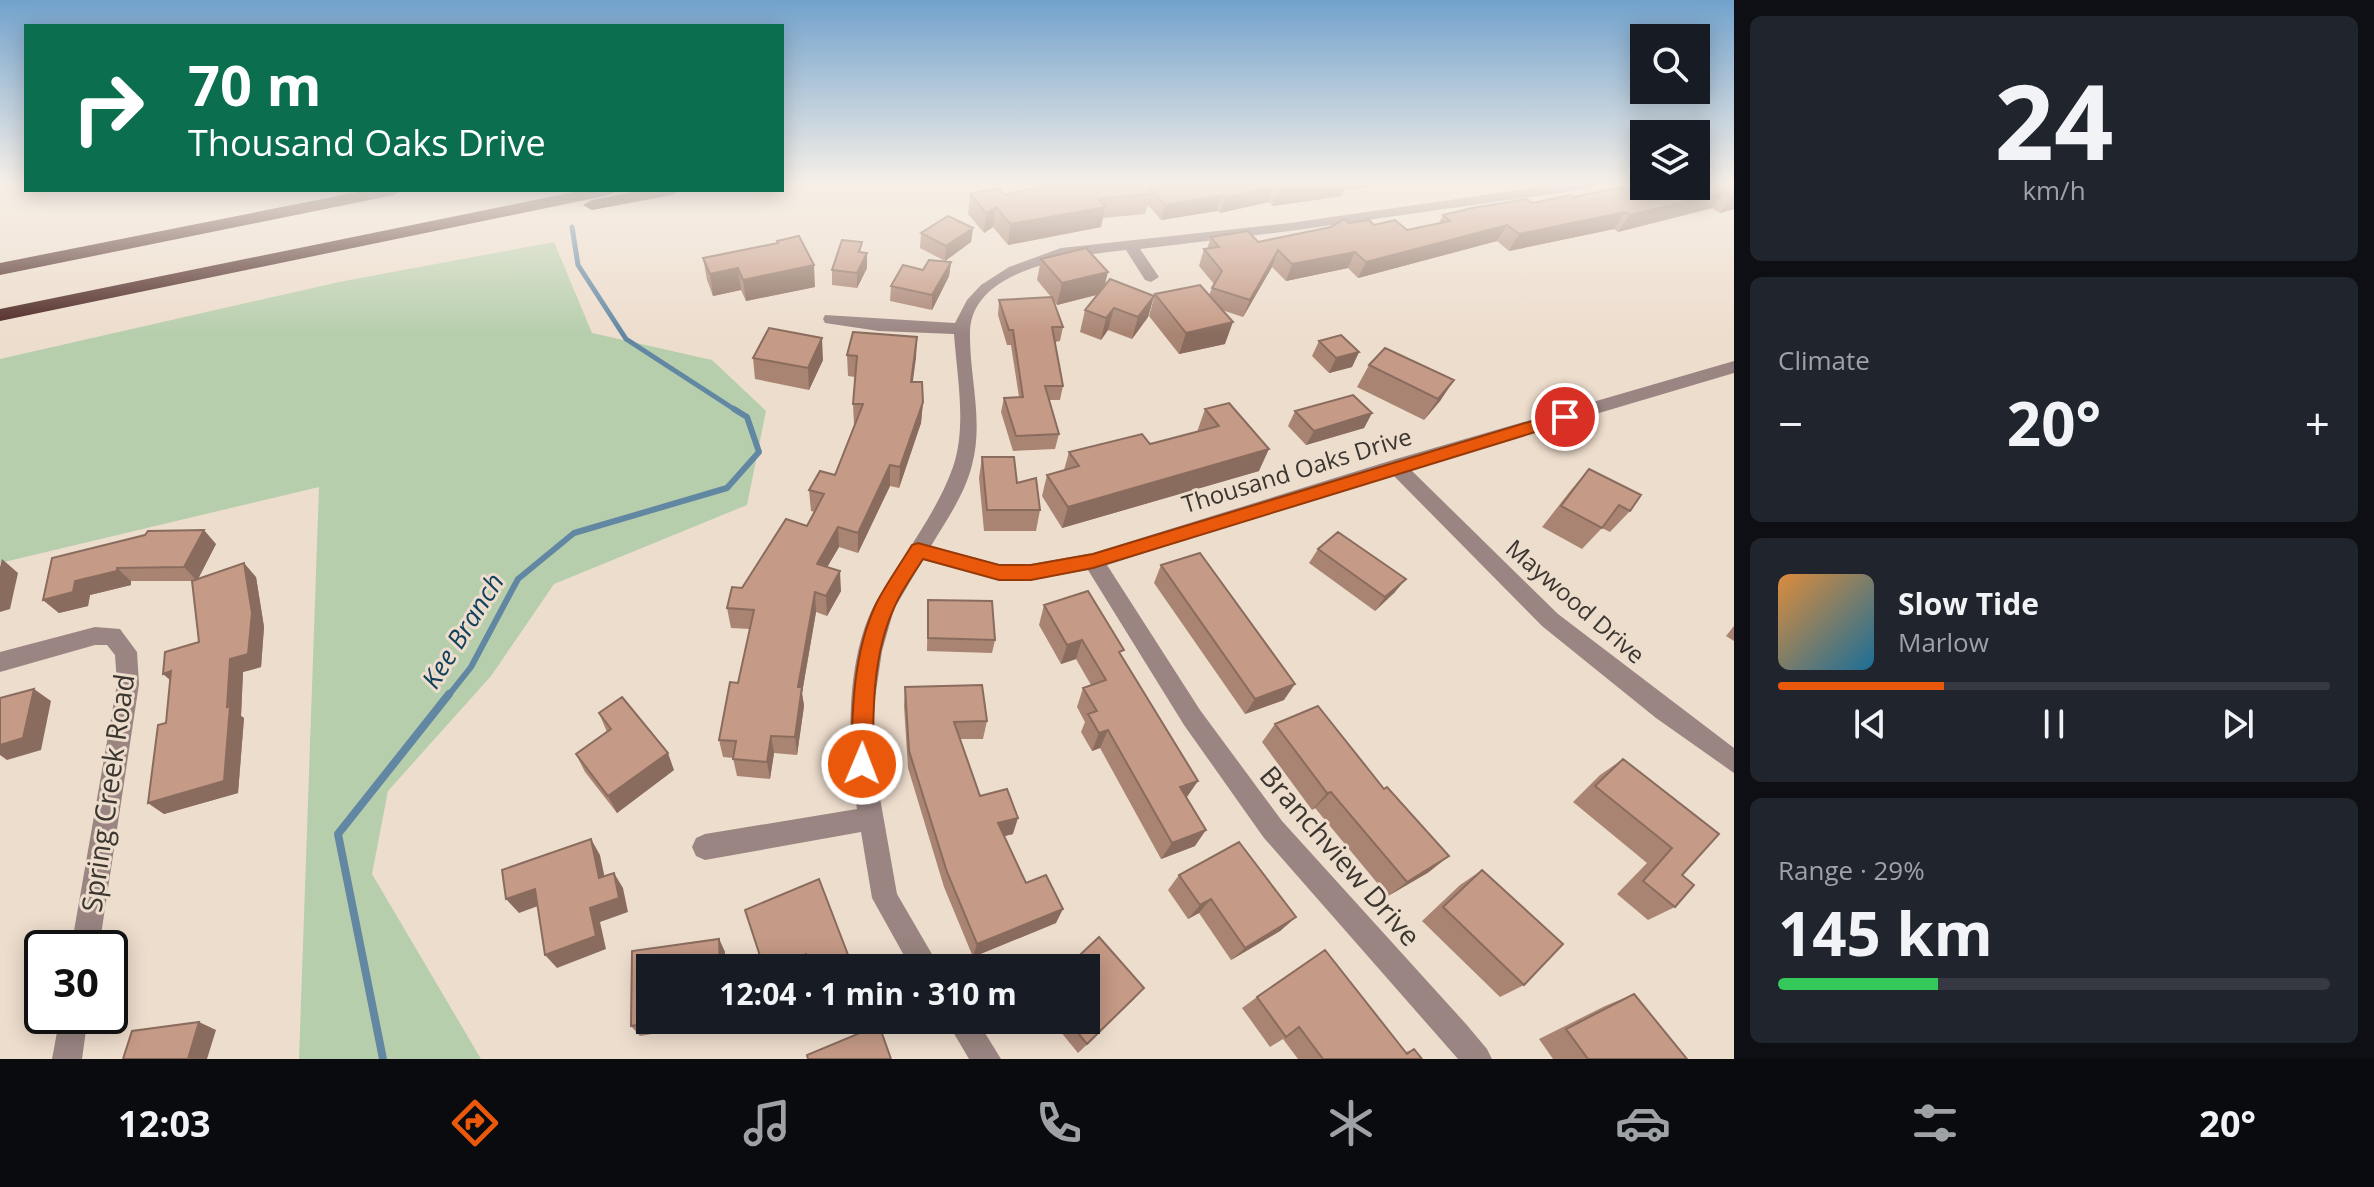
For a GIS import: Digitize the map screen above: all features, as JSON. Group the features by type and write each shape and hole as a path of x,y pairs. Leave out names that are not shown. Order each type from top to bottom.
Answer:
{"highway":[{"path":"0,269 172,234"},
{"path":"0,315 391,234"},
{"path":"329,247 405,234"},
{"path":"0,328 246,264"}],"street":[{"path":"918,954 885,898 869,819 862,764 862,705 871,651 884,607 948,501 963,465 969,423 962,329 964,317 999,278 1032,262 1061,253 1220,234"},
{"path":"1130,244 1151,277"},
{"path":"831,319 879,326 962,329"},
{"name":"Thousand Oaks Drive","path":"918,551 999,572 1031,572 1093,561 1396,466 1734,367"},
{"name":"Maywood Drive","path":"1396,466 1550,620 1734,762"},
{"name":"Branchview Drive","path":"1093,561 1234,779 1302,865 1438,1011 1477,1059"},
{"name":"Spring Creek Road","path":"0,662 95,636 112,636 126,652 128,684 88,930"},
{"path":"705,847 869,819"},
{"path":"67,1059 71,1034"},
{"path":"969,1034 986,1059"}],"green space":[{"path":"554,242 592,333 712,360 766,411 747,505 554,584 491,676 388,791 372,874 481,1059 299,1059 319,487 0,563 0,359 339,282"}],"building":[{"path":"924,234 963,234 946,246"},
{"path":"1251,234 1258,242 1295,234 1471,234 1366,262 1355,252 1292,264 1278,250 1250,300 1212,288 1222,271 1204,249 1219,247 1211,237"},
{"path":"799,236 814,265 743,280 738,268 710,274 703,258 778,243"},
{"path":"842,240 862,242 859,252 867,253 857,273 832,270"},
{"path":"1086,248 1108,272 1062,283 1041,259"},
{"path":"929,260 951,262 932,295 891,286 903,265 923,270"},
{"path":"1110,279 1154,296 1138,317 1114,308 1106,318 1085,310"},
{"path":"1200,285 1233,322 1186,333 1155,294"},
{"path":"1052,297 1063,327 1052,327 1063,386 1045,386 1059,434 1016,436 1004,398 1023,397 1013,330 1009,330 999,300"},
{"path":"769,328 822,338 808,368 753,358"},
{"path":"853,332 917,337 911,382 922,382 923,402 900,467 890,465 858,533 838,527 817,564 840,571 826,596 815,592 798,687 802,687 795,737 771,736 767,762 733,759 736,741 719,740 730,682 738,683 754,610 727,608 732,587 742,588 786,519 807,526 824,494 809,490 820,471 835,475 863,404 853,404 857,356 847,355"},
{"path":"1341,335 1359,352 1336,358 1319,341"},
{"path":"1385,348 1454,380 1438,399 1369,365"},
{"path":"1353,395 1372,413 1314,431 1295,411"},
{"path":"1229,403 1269,449 1068,507 1047,475 1079,466 1069,452 1142,434 1150,444 1219,426 1205,409"},
{"path":"982,457 1014,457 1017,483 1036,478 1040,510 987,510"},
{"path":"1589,469 1641,495 1630,511 1619,505 1602,528 1561,506"},
{"path":"204,530 184,567 117,568 117,571 75,581 73,592 43,600 52,558 145,535 148,531"},
{"path":"1338,532 1406,579 1385,597 1318,549"},
{"path":"1200,553 1295,684 1255,699 1161,565"},
{"path":"244,563 252,613 248,654 230,659 224,781 148,803 158,725 166,723 171,671 163,674 165,652 199,642 192,581"},
{"path":"1088,591 1124,650 1119,652 1198,781 1180,787 1206,830 1172,843 1108,730 1099,733 1088,714 1097,711 1083,688 1106,680 1082,640 1067,645 1044,605"},
{"path":"928,600 992,601 995,640 928,638"},
{"path":"982,685 987,721 954,722 980,796 1007,789 1018,818 998,823 1026,883 1046,875 1063,909 977,944 947,872 909,751 905,687"},
{"path":"34,689 23,738 0,745 0,698"},
{"path":"622,697 668,753 608,796 576,754 611,729 599,713"},
{"path":"1318,706 1384,789 1387,787 1449,856 1407,882 1331,792 1327,793 1275,724"},
{"path":"1623,759 1719,834 1682,875 1694,885 1675,907 1643,881 1672,848 1595,786"},
{"path":"591,839 599,878 614,873 619,898 590,908 596,936 545,955 535,889 506,899 502,870"},
{"path":"1239,842 1296,917 1245,948 1211,899 1200,905 1179,875"},
{"path":"1482,870 1563,944 1524,985 1443,907"},
{"path":"819,879 848,954 759,954 745,910"},
{"path":"1099,937 1144,988 1100,1031 1100,954 1081,954"},
{"path":"719,939 720,954 636,954 636,1025 631,1026 632,951"},
{"path":"1325,950 1407,1054 1414,1049 1422,1059 1323,1059 1299,1027 1286,1037 1257,997"},
{"path":"1634,994 1687,1059 1588,1059 1566,1029"},
{"path":"199,1022 188,1059 123,1059 132,1031"},
{"path":"857,1034 882,1034 891,1059 808,1059 807,1055"},
{"path":"1079,1034 1097,1034 1087,1044"}],"waterway":[{"name":"Kee Branch","path":"573,234 578,265 626,339 737,411"},
{"name":"Kee Branch","path":"448,696 471,667 518,579 574,533 727,488 759,452 747,417 734,409"},
{"name":"Kee Branch","path":"383,1059 338,834 449,694"}],"route":[{"path":"862,764 862,705 871,651 884,607 918,551 973,568 999,572 1031,572 1093,561 1396,466 1565,417"}]}
